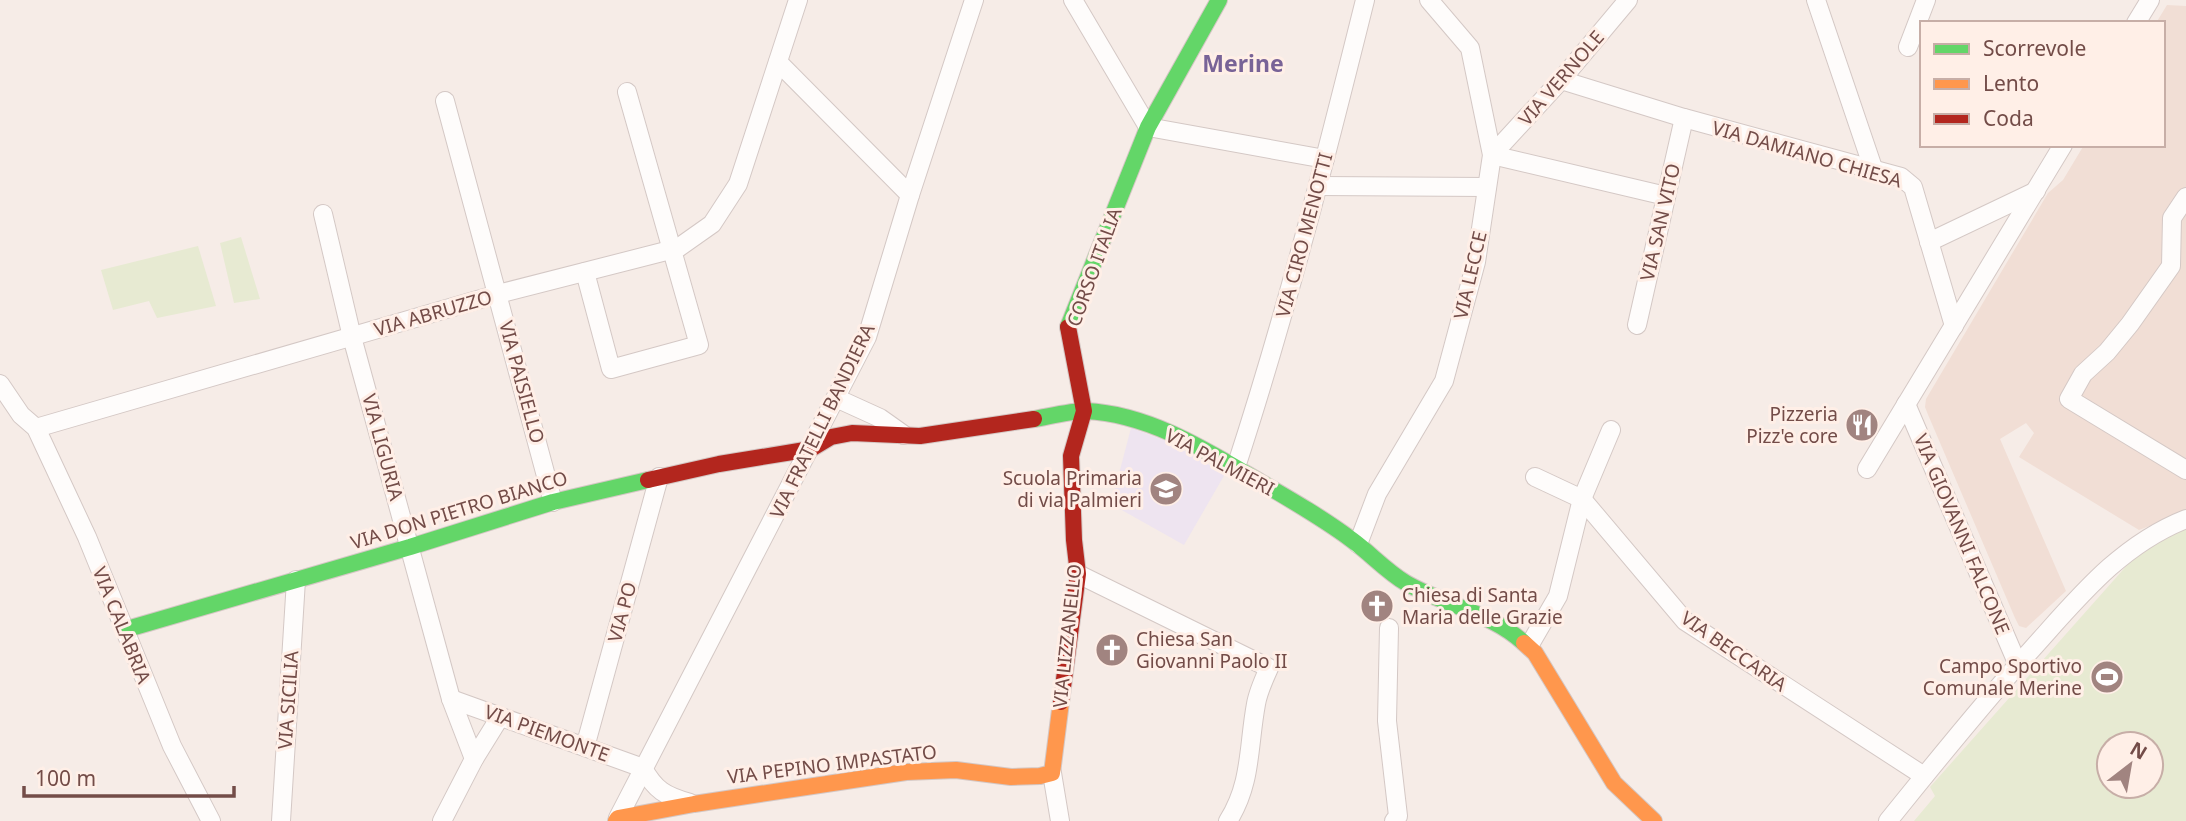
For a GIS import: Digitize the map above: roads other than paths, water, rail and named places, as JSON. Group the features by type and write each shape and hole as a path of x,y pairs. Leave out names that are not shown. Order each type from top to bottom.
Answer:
{"street":[{"name":"VIA ABRUZZO","path":"36,428 498,294 673,250 689,242 712,224 738,184 798,0"},
{"name":"VIA FRATELLI BANDIERA","path":"617,820 867,337 974,0"},
{"name":"CORSO ITALIA","path":"1084,411 1068,326 1149,125 1219,0"},
{"name":"VIA CIRO MENOTTI","path":"1236,467 1263,383 1318,186 1365,0"},
{"name":"VIA LECCE","path":"1357,544 1377,494 1444,381 1476,262 1492,155 1470,48 1430,0"},
{"name":"VIA VERNOLE","path":"1492,155 1561,80 1628,0"},
{"path":"1816,0 1874,171"},
{"path":"1909,47 1926,0"},
{"path":"2137,21 2150,0"},
{"path":"1075,1 1149,125 1325,159"},
{"path":"778,62 910,195"},
{"name":"VIA DAMIANO CHIESA","path":"1561,80 1684,118 1901,177 1913,187 1954,326"},
{"path":"585,272 611,369 698,345 627,92"},
{"name":"VIA PAISIELLO","path":"445,101 553,502"},
{"name":"VIA SAN VITO","path":"1637,326 1684,118"},
{"path":"1867,469 2062,147"},
{"path":"1492,155 1666,196"},
{"path":"1318,186 1487,187"},
{"path":"1929,242 2036,191"},
{"path":"2186,197 2172,218 2171,266 2130,324 2083,374 2069,399 2186,470"},
{"name":"VIA LIGURIA","path":"323,214 352,337 451,699 474,759"},
{"name":"VIA CALABRIA","path":"0,384 20,415 36,428 87,537 172,746 211,821"},
{"path":"836,398 880,418 904,435"},
{"name":"VIA GIOVANNI FALCONE","path":"1906,404 2018,665"},
{"name":"VIA PALMIERI","path":"811,449 831,437 852,433 920,436 1084,411 1101,411 1154,428 1236,467 1314,513 1357,544 1391,574 1464,611 1500,625 1529,646"},
{"name":"VIA LIZZANELLO","path":"1060,821 1052,773 1077,575 1071,456 1084,411"},
{"path":"1611,430 1582,499 1558,596 1529,646 1615,783 1654,821"},
{"name":"VIA DON PIETRO BIANCO","path":"124,630 410,547 553,502 659,477 811,449"},
{"name":"VIA PO","path":"585,747 659,477"},
{"name":"VIA BECCARIA","path":"1535,477 1582,499 1685,621 1924,776"},
{"path":"1888,821 2018,665 2099,575 2129,550 2164,528 2186,519"},
{"path":"1077,575 1269,668 1256,703 1248,774 1241,799 1229,821"},
{"name":"VIA SICILIA","path":"281,821 296,580"},
{"path":"1389,628 1387,721 1398,816 1394,821"},
{"name":"VIA PIEMONTE","path":"451,699 643,768"},
{"path":"442,821 500,716"},
{"path":"643,768 652,785 671,798 694,804"},
{"name":"VIA PEPINO IMPASTATO","path":"617,820 694,804 906,772 956,770 1011,777 1052,773"}],"place":[{"name":"Pizzeria Pizz'e core","path":"1862,425"},
{"name":"Scuola Primaria di via Palmieri","path":"1166,489"},
{"name":"Chiesa di Santa Maria delle Grazie","path":"1377,606"},
{"name":"Chiesa San Giovanni Paolo II","path":"1112,650"},
{"name":"Campo Sportivo Comunale Merine","path":"2107,677"}],"district":[{"name":"Merine","path":"1243,63"}]}
